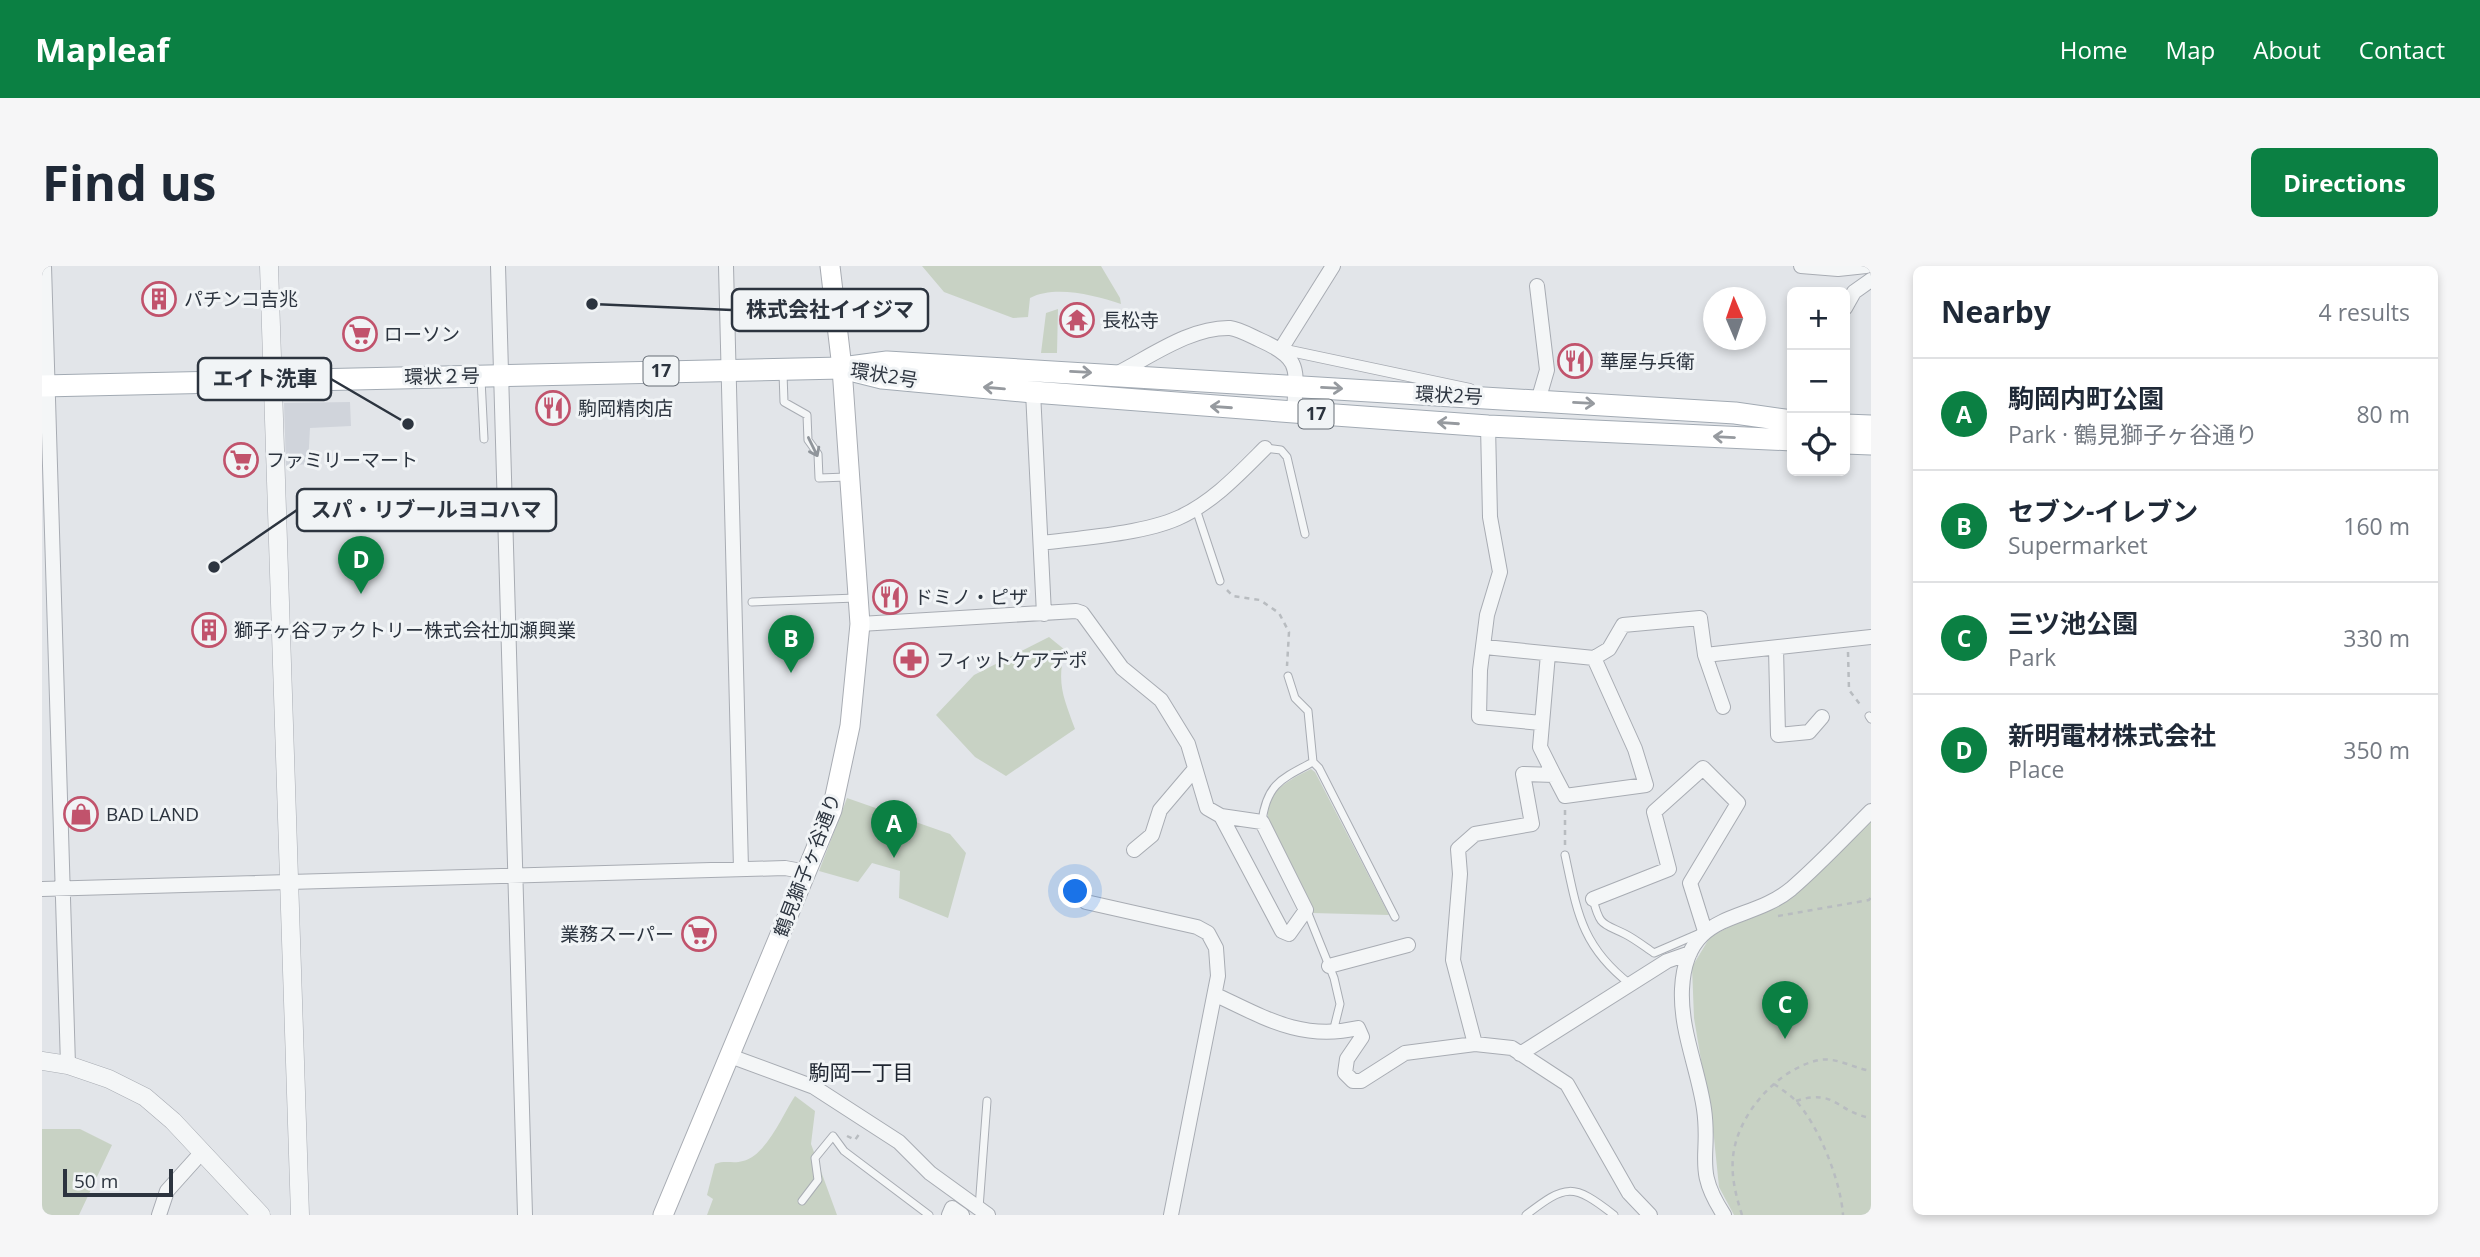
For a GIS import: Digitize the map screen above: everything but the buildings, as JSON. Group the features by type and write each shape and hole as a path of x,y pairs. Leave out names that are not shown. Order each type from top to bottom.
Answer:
{"main road":[{"name":"鶴見獅子ヶ谷通り","path":"663,1215 832,810 847,738 860,624 834,267"},
{"name":"環状2号","path":"842,369 887,362 1116,374 1539,398 1735,413 1787,420"},
{"name":"環状２号","path":"45,386 491,374 842,369"},
{"name":"環状2号","path":"842,369 882,377 1033,392 1293,412 1488,426 1787,440"},
{"path":"1850,425 1871,426"},
{"path":"1850,443 1871,444"}],"street":[{"path":"44,266 45,386 68,1066"},
{"path":"269,266 275,379 300,1215"},
{"path":"498,266 491,374 516,874 526,1215"},
{"path":"726,266 741,869"},
{"path":"1281,349 1333,266"},
{"path":"1801,266 1838,269 1866,266"},
{"path":"1850,299 1854,292 1871,281"},
{"path":"1116,374 1196,333 1232,328 1281,349 1485,393 1539,398 1546,370 1537,286"},
{"path":"1281,349 1294,362 1293,412"},
{"path":"1033,392 1044,614"},
{"path":"1488,426 1490,517 1500,572 1487,615 1480,670 1479,717 1541,723"},
{"path":"1041,543 1112,533 1176,519 1230,482 1265,448"},
{"path":"860,624 1082,613 1122,668 1161,700 1188,744 1207,808 1221,816 1262,822 1306,910 1289,934 1282,931 1221,816"},
{"path":"1485,647 1594,658 1609,649 1623,625 1700,618 1705,655 1723,707"},
{"path":"1705,655 1871,637"},
{"path":"1776,648 1778,735 1809,732 1822,717"},
{"path":"1548,654 1540,747 1565,796 1646,785 1636,749 1594,658"},
{"path":"1593,898 1670,869 1654,812 1703,768 1738,803 1690,883 1705,931"},
{"path":"1134,850 1152,835 1160,810 1194,770"},
{"path":"1475,1044 1453,960 1460,874 1458,849 1475,834 1532,824 1523,774 1554,775"},
{"path":"1724,1215 1710,1193 1704,1174 1704,1110 1686,1036 1682,991 1690,953 1705,931 1789,891 1871,811"},
{"path":"42,889 741,869 795,868 807,872"},
{"path":"1086,902 1197,927 1208,933 1216,948 1216,995 1171,1215"},
{"path":"1329,966 1408,945"},
{"path":"1520,1054 1668,961 1690,953"},
{"path":"1216,995 1292,1029 1333,1034 1358,1028 1362,1037 1347,1059 1345,1073 1353,1080 1362,1081 1405,1053 1475,1044 1512,1048 1567,1084 1629,1193 1650,1215"},
{"path":"730,1056 814,1087 899,1142 930,1173 983,1212"},
{"path":"42,1061 109,1079 145,1097 261,1215"},
{"path":"159,1215 167,1191 202,1152"},
{"path":"948,1215 953,1208 962,1215"}],"lane":[{"path":"783,369 784,401 807,415 807,440 818,454 819,478 850,477"},
{"path":"484,439 491,374"},
{"path":"1265,448 1281,450 1287,457 1305,534"},
{"path":"1195,508 1220,582"},
{"path":"752,603 859,597"},
{"path":"1287,676 1295,698 1308,711 1313,762 1319,768 1395,917"},
{"path":"1262,822 1265,798 1290,774 1313,762"},
{"path":"1565,855 1578,920 1611,966 1630,984"},
{"path":"1593,898 1597,915 1610,930 1624,933 1654,953 1705,931"},
{"path":"1306,910 1329,966 1340,1004 1333,1034"},
{"path":"983,1212 987,1101"},
{"path":"802,1202 818,1180 815,1158 833,1136 844,1151 929,1215"},
{"path":"1525,1215 1563,1190 1573,1189 1614,1215"}],"path":[{"path":"1228,592 1233,596 1260,600 1279,613 1289,632 1287,659"},
{"path":"1848,640 1849,690 1870,717"},
{"path":"1565,796 1565,855"},
{"path":"1760,904 1764,913 1772,916 1869,900 1871,897"},
{"path":"1742,1215 1734,1189 1733,1158 1737,1138 1750,1111 1773,1084 1818,1060 1838,1060 1871,1071"},
{"path":"1773,1084 1796,1101 1833,1168 1842,1197 1843,1215"},
{"path":"1796,1101 1815,1094 1831,1098 1848,1112 1871,1118"},
{"path":"838,1132 855,1140 865,1126"}],"shaded area":[{"path":"350,402 351,426 310,428 308,464 286,466 284,403"}],"green space":[{"path":"922,266 1101,266 1121,304 1087,295 1051,292 1030,298 1028,317 1013,318 944,292"},
{"path":"1058,309 1057,353 1041,353 1046,313"},
{"path":"1049,637 1065,650 1061,682 1075,729 1006,776 975,757 936,715 974,675"},
{"path":"1311,769 1315,772 1389,915 1312,913 1289,872 1274,839 1268,809 1271,798 1279,789"},
{"path":"847,798 950,834 966,853 948,918 899,898 900,871 872,863 858,882 819,871"},
{"path":"1871,820 1871,1215 1734,1215 1719,1187 1714,1138 1694,1018 1692,967 1710,937 1799,890"},
{"path":"795,1096 815,1111 811,1144 837,1215 707,1215 713,1199 707,1195 715,1164 751,1158 766,1143"},
{"path":"42,1129 80,1129 112,1145 79,1215 42,1215"}],"place":[{"name":"パチンコ吉兆","path":"159,299"},
{"name":"株式会社イイジマ","path":"592,304"},
{"name":"長松寺","path":"1077,320"},
{"name":"ローソン","path":"360,334"},
{"name":"華屋与兵衛","path":"1575,361"},
{"name":"駒岡精肉店","path":"553,408"},
{"name":"エイト洗車","path":"408,424"},
{"name":"ファミリーマート","path":"241,460"},
{"name":"スパ・リブールヨコハマ","path":"214,567"},
{"name":"新明電材株式会社","path":"361,594"},
{"name":"ドミノ・ピザ","path":"890,597"},
{"name":"獅子ヶ谷ファクトリー株式会社加瀬興業","path":"209,630"},
{"name":"フィットケアデポ","path":"911,660"},
{"name":"セブン-イレブン","path":"791,673"},
{"name":"BAD LAND","path":"81,814"},
{"name":"駒岡内町公園","path":"894,858"},
{"name":"業務スーパー","path":"699,934"},
{"name":"三ツ池公園","path":"1785,1039"}],"district":[{"name":"駒岡一丁目","path":"861,1073"}]}
